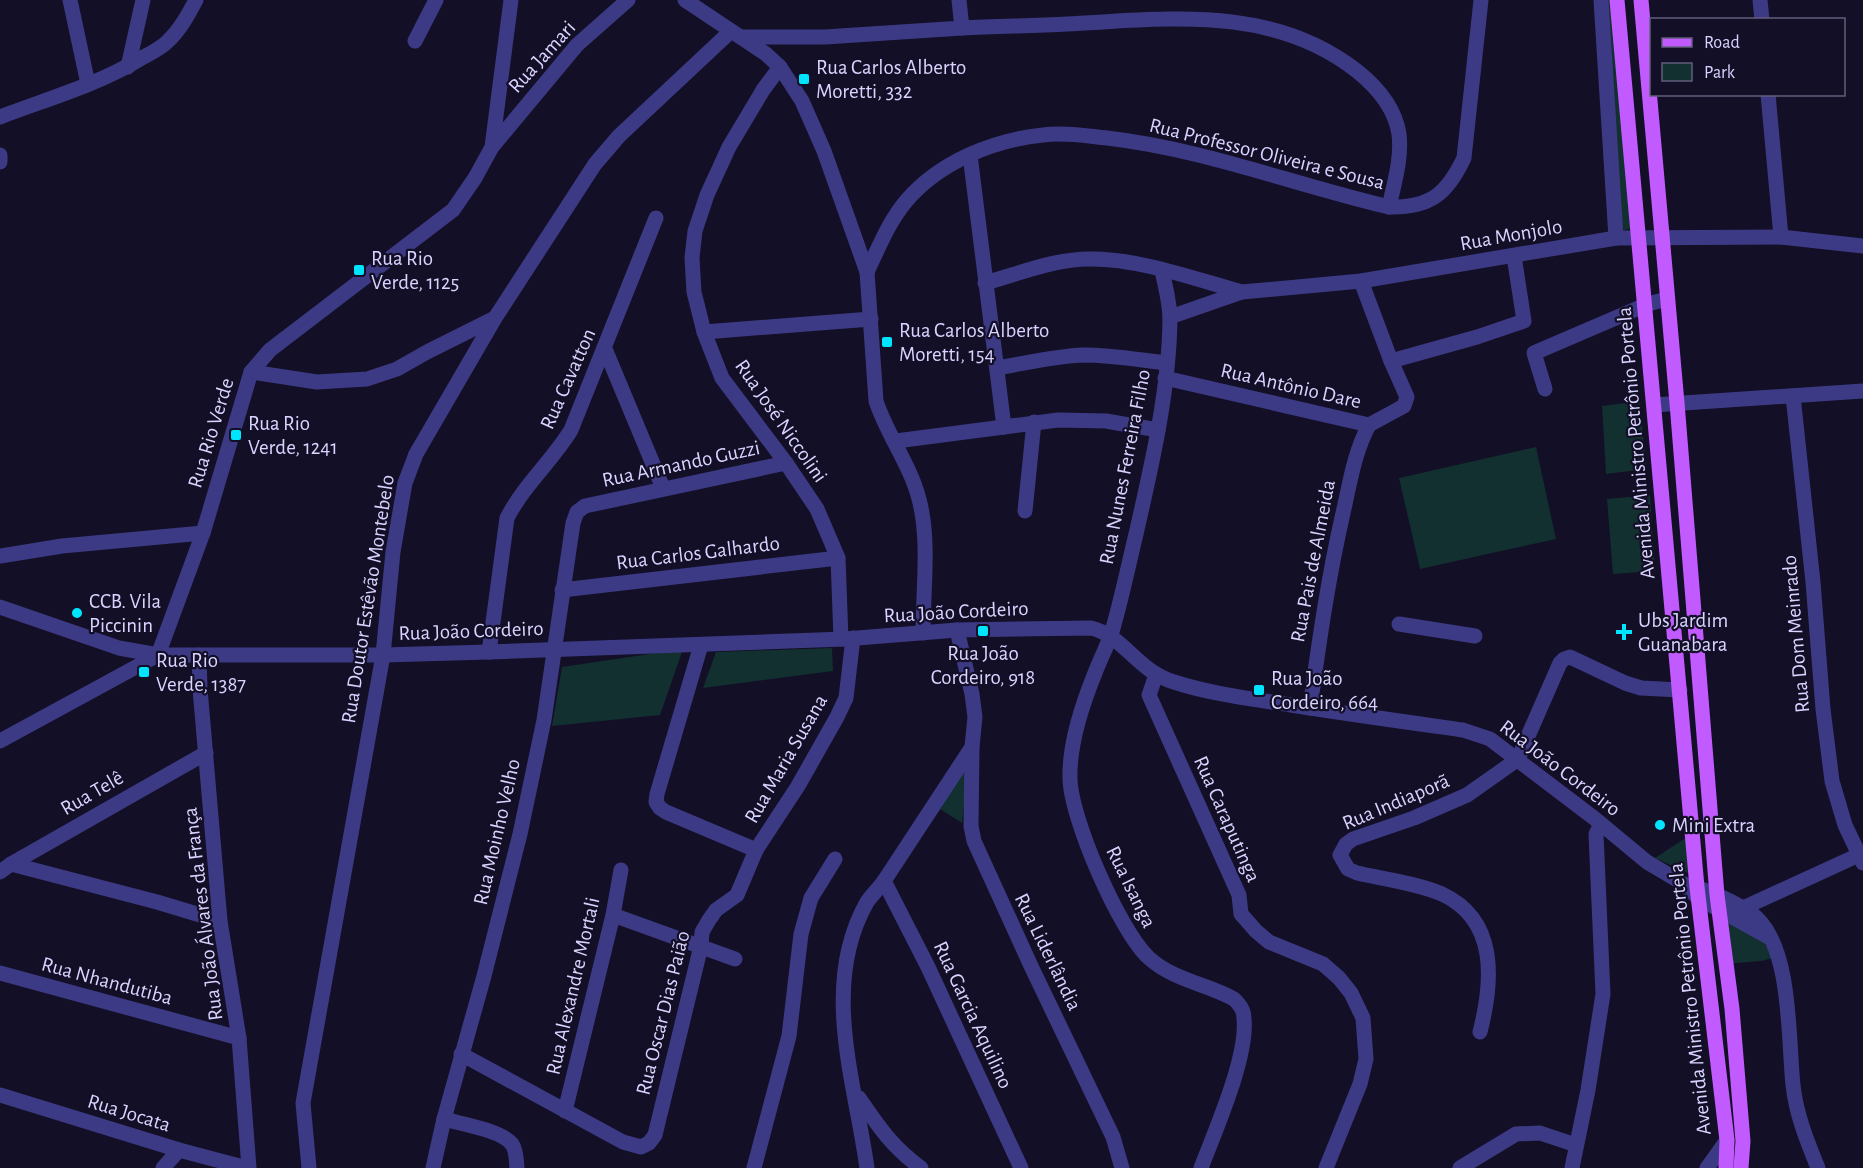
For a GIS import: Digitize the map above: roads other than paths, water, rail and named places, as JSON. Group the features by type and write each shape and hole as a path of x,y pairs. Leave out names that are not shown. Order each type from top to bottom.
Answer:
{"main road":[{"name":"Avenida Ministro Petrônio Portela","path":"1617,0 1680,690 1694,890 1727,1140 1726,1168"},
{"name":"Avenida Ministro Petrônio Portela","path":"1641,0 1718,901 1732,1009 1742,1130 1741,1168"}],"street":[{"path":"70,0 88,84"},
{"path":"128,67 143,0"},
{"path":"0,117 128,67 166,43 179,29 196,0"},
{"path":"415,41 436,0"},
{"name":"Rua Rio Verde","path":"158,655 203,533 251,372 270,350 453,210 475,178 492,147 511,0"},
{"name":"Rua Jamari","path":"492,147 577,45 628,0"},
{"path":"685,0 766,54 780,67 802,101 824,151 867,272 876,402 886,428 896,441 919,497 925,526 923,633"},
{"path":"959,0 962,28"},
{"name":"Rua Professor Oliveira e Sousa","path":"867,272 890,224 906,202 940,171 970,155 1009,140 1045,134 1132,141 1196,154 1389,207 1409,207 1428,201 1442,192 1455,176 1464,158 1481,0"},
{"path":"1601,0 1616,238"},
{"path":"1760,0 1762,18"},
{"path":"735,35 825,37 1125,20 1221,20 1246,23 1300,38 1344,61 1369,81 1383,96 1393,113 1399,135 1398,164 1389,207"},
{"name":"Rua Doutor Estêvão Montebelo","path":"309,1168 303,1103 382,655 393,552 405,483 416,454 495,318 595,164 619,136 735,35"},
{"name":"Rua José Niccolini","path":"780,67 729,147 707,195 695,231 692,258 693,292 704,332 722,378 817,508 838,558 847,638"},
{"path":"500,81 507,105 516,110 526,106"},
{"path":"1768,96 1781,237"},
{"path":"0,155 0,162"},
{"path":"970,155 1004,427"},
{"name":"Rua Cavatton","path":"489,652 507,518 516,500 557,452 571,430 656,218"},
{"name":"Rua Monjolo","path":"1170,317 1242,292 1361,281 1616,238 1781,237 1863,246"},
{"path":"1361,281 1391,361 1524,321 1514,256"},
{"path":"985,284 1063,261 1088,259 1112,260 1162,270 1242,292"},
{"name":"Rua Nunes Ferreira Filho","path":"1110,635 1146,492 1158,430 1170,317 1162,270"},
{"path":"1545,389 1534,353 1644,306 1667,299"},
{"path":"251,372 317,382 367,379 397,369 495,318"},
{"path":"704,332 871,319"},
{"path":"605,349 663,488"},
{"name":"Rua Antônio Dare","path":"997,368 1062,357 1110,356 1369,425 1404,406 1407,398 1391,361"},
{"path":"1654,405 1863,391"},
{"name":"Rua Dom Meinrado","path":"1793,396 1832,782 1845,825 1862,857"},
{"path":"896,441 1034,422 1106,421 1158,430"},
{"path":"1025,511 1034,422"},
{"name":"Rua Pais de Almeida","path":"1310,708 1326,591 1334,552 1355,458 1369,425"},
{"name":"Rua Armando Guzzi","path":"585,506 786,463"},
{"name":"Rua Moinho Velho","path":"433,1168 520,834 544,720 573,524 577,512 585,506"},
{"path":"0,556 62,546 203,533"},
{"name":"Rua Carlos Galhardo","path":"562,590 838,558"},
{"name":"Rua João Cordeiro","path":"0,607 119,648 158,655 382,655 489,652 701,645 957,630 1091,628 1102,630 1110,635 1139,663 1156,675 1174,682 1232,695 1310,708 1464,730 1490,739 1518,759 1647,862 1694,890 1718,901 1743,908 1759,919 1770,938 1784,978 1793,1087 1802,1127 1818,1168"},
{"path":"1399,624 1475,636"},
{"name":"Rua Liderlândia","path":"957,630 975,717 972,747 971,826 974,841 1108,1127 1122,1168"},
{"name":"Rua Isanga","path":"1110,635 1078,722 1072,749 1070,777 1072,796 1087,844 1128,931 1137,946 1149,959 1170,973 1234,999 1243,1012 1244,1038 1237,1070 1201,1168"},
{"name":"Rua Maria Susana","path":"737,895 756,850 798,786 846,698 847,638"},
{"path":"701,645 665,763 656,802 666,812 756,850"},
{"path":"0,741 158,655"},
{"name":"Rua João Álvares da França","path":"199,655 220,921 239,1038 248,1168"},
{"path":"1518,759 1560,663 1564,659 1570,657 1625,683 1641,688 1680,690"},
{"name":"Rua Caraputinga","path":"1156,675 1149,695 1239,895 1241,914 1269,942 1323,964 1351,993 1363,1018 1366,1059 1360,1084 1326,1168"},
{"path":"867,1168 846,1049 843,1019 846,965 851,939 868,901 884,881 972,747"},
{"name":"Rua Telê","path":"6,868 206,753"},
{"name":"Rua Indiaporã","path":"1480,1032 1487,1005 1489,964 1483,938 1473,918 1460,905 1440,894 1348,869 1340,855 1346,844 1353,839 1414,818 1467,795 1518,759"},
{"path":"1572,1168 1588,1090 1603,994 1596,834 1601,824"},
{"path":"1743,908 1862,857"},
{"path":"754,1168 789,1036 801,933 811,898 835,859"},
{"path":"6,868 157,902 220,921"},
{"name":"Rua Alexandre Mortali","path":"565,1111 613,915 621,870"},
{"name":"Rua Garcia Aquilino","path":"884,881 928,967 1021,1168"},
{"name":"Rua Oscar Dias Paião","path":"565,1111 623,1142 641,1147 649,1143 655,1135 701,946 702,932 716,910 737,895"},
{"name":"Rua João Cordeiro","path":"1718,901 1770,938"},
{"path":"613,915 735,959"},
{"name":"Rua Nhandutiba","path":"0,973 239,1038"},
{"path":"461,1054 565,1111"},
{"path":"855,1093 892,1144 900,1153 921,1168"},
{"name":"Rua Jocata","path":"0,1095 179,1150 248,1168"},
{"path":"444,1119 501,1136 511,1143 516,1152 517,1168"},
{"path":"1460,1168 1516,1134 1540,1132 1576,1145"},
{"path":"1707,1168 1727,1140"},
{"path":"163,1168 179,1150"}],"place":[{"name":"Rua Carlos Alberto Moretti, 332","path":"804,79"},
{"name":"Rua Rio Verde, 1125","path":"359,270"},
{"name":"Rua Carlos Alberto Moretti, 154","path":"887,342"},
{"name":"Rua Rio Verde, 1241","path":"236,435"},
{"name":"CCB. Vila Piccinin","path":"77,613"},
{"name":"Rua João Cordeiro, 918","path":"983,631"},
{"name":"Ubs Jardim Guanabara","path":"1624,632"},
{"name":"Rua Rio Verde, 1387","path":"144,672"},
{"name":"Rua João Cordeiro, 664","path":"1259,690"},
{"name":"Mini Extra","path":"1660,825"}]}
